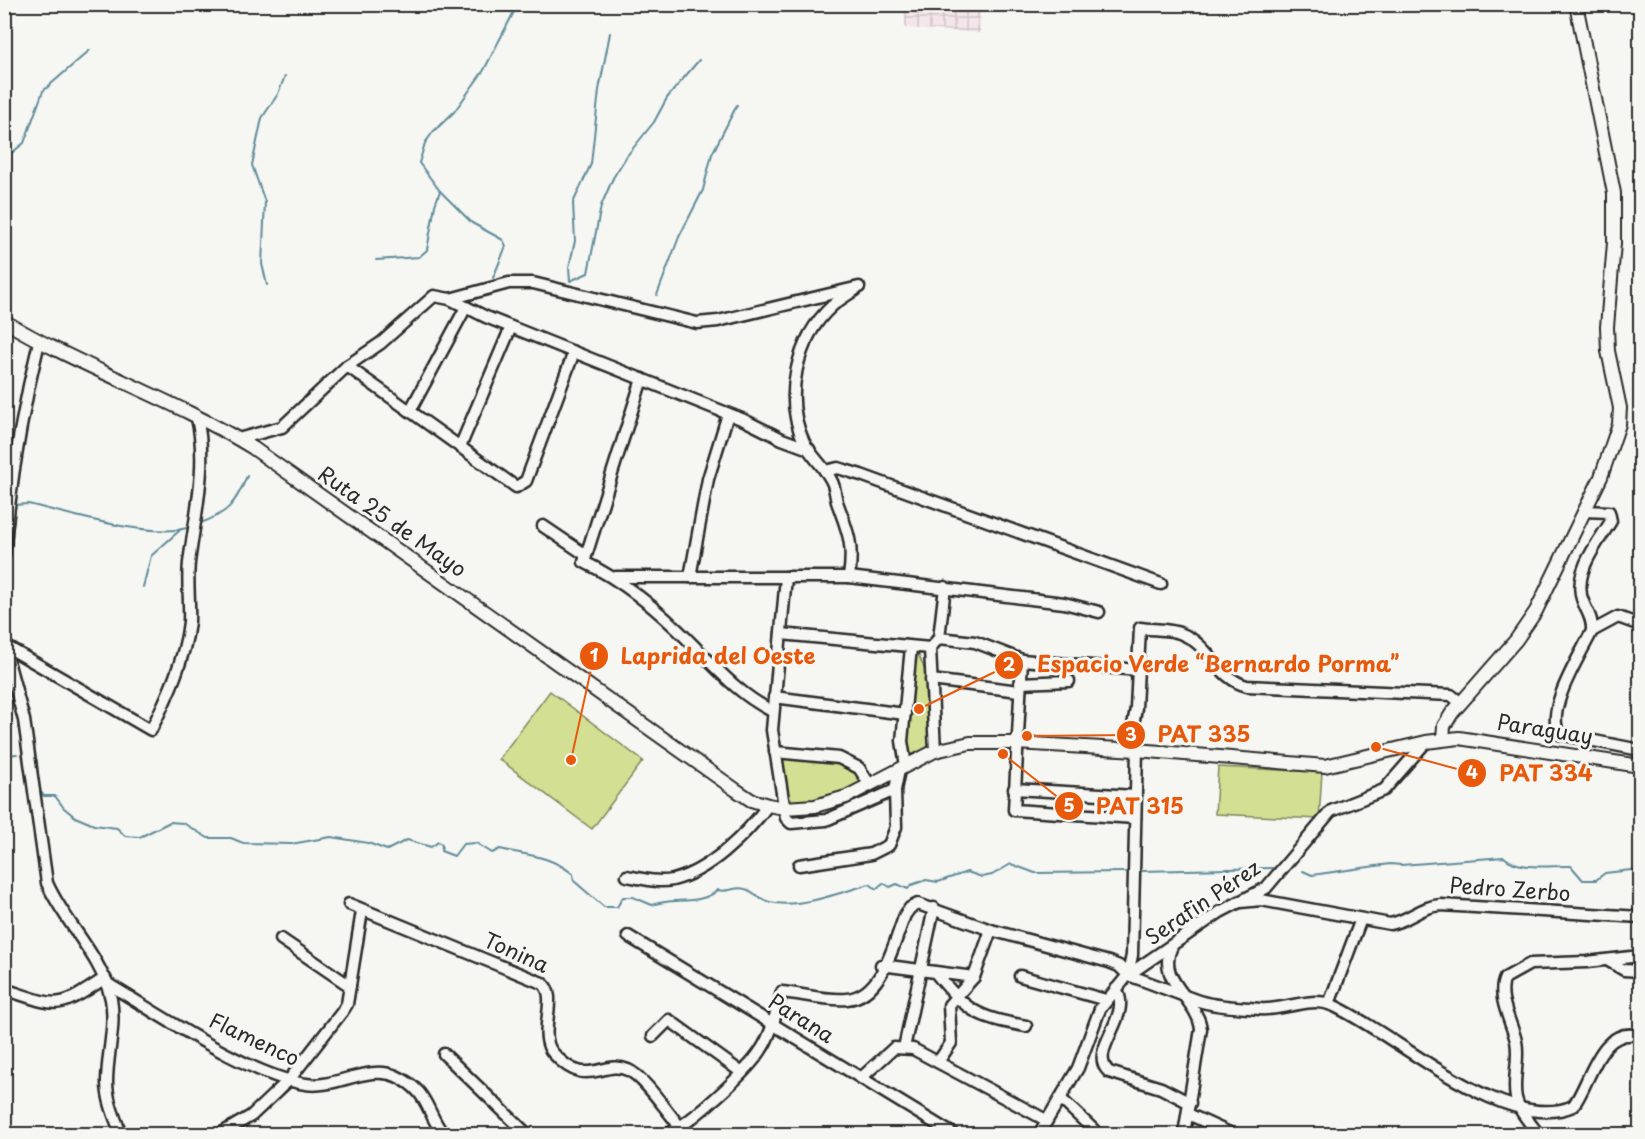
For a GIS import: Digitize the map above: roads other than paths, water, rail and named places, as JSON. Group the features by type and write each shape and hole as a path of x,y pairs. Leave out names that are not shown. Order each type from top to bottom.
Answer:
{"main road":[{"path":"1443,739 1444,726 1461,703 1528,625 1613,448 1619,424 1620,408 1608,351 1607,327 1614,243 1614,193 1576,4"},
{"name":"Ruta 25 de Mayo","path":"4,321 39,342 238,439 751,800 784,808 803,808 828,803 870,785 935,751 970,743 1016,742 1133,749"},
{"name":"Paraguay","path":"1133,749 1325,766 1443,739 1479,740 1641,766"}],"street":[{"path":"450,299 509,283 533,283 697,323 718,321 859,287 832,306 820,321 798,362 794,383 796,420 809,449 833,482 851,541 853,554 849,577"},
{"path":"238,439 282,427 347,366 381,343 434,296 450,299 511,327 809,449"},
{"path":"410,411 466,307"},
{"path":"460,447 511,327"},
{"path":"4,555 28,385 39,342"},
{"path":"347,366 516,487 526,482 574,352"},
{"path":"642,379 585,562 616,577 693,645 726,680 749,699 772,711"},
{"path":"690,577 708,478 728,414"},
{"path":"4,646 152,730 187,635 189,564 198,511 201,435 197,418"},
{"path":"825,471 838,468 1161,585"},
{"path":"1584,511 1609,512 1611,521 1581,573 1581,595 1592,621 1592,631 1556,708 1554,724 1559,734 1641,750"},
{"path":"543,526 586,555"},
{"path":"616,577 849,577 1064,603 1099,612"},
{"path":"786,577 782,634 772,711 775,753 784,808 791,824 826,820 895,790"},
{"path":"935,751 930,648 939,638 945,587"},
{"path":"1592,631 1618,617 1641,625"},
{"path":"1128,975 1132,955 1135,818 1133,749 1140,628 1181,633 1213,659 1228,678 1247,686 1363,694 1451,695 1461,703"},
{"path":"782,634 930,648"},
{"path":"939,638 975,642 1022,660 1138,670"},
{"path":"4,646 24,720 47,883 58,908 82,938 105,978 113,1014 108,1093 122,1134"},
{"path":"799,865 871,854 889,845 896,827 895,790 903,768 902,741 911,647"},
{"path":"1022,660 1014,810 1135,818"},
{"path":"931,680 1020,687 1069,681"},
{"path":"774,697 905,714"},
{"name":"Serafin Pérez","path":"1039,1134 1078,1068 1091,1028 1106,1000 1128,975 1220,912 1273,883 1331,811 1384,790 1426,742"},
{"path":"775,753 839,758 859,768 870,785"},
{"path":"1014,789 1135,796"},
{"path":"627,876 651,881 671,880 690,875 729,847 757,821 768,805"},
{"name":"Pedro Zerbo","path":"1241,902 1261,900 1361,919 1396,923 1422,909 1441,905 1641,917"},
{"name":"Tonina","path":"349,904 547,986 549,995 546,1032 547,1042 553,1053 582,1073 615,1067 634,1073 683,1132"},
{"path":"668,1134 683,1132 762,1049 782,992 852,998 863,995 881,974 910,908 918,904 991,930 1109,962 1119,966 1128,975 1198,1001 1262,1010 1315,1002 1329,1004 1359,1019 1444,1073 1493,1098 1520,1107 1547,1112 1573,1106 1602,1052 1612,1041 1626,1034 1641,1036"},
{"path":"904,1048 934,908"},
{"path":"220,1134 251,1116 289,1080 342,1012 347,1004 362,911"},
{"path":"1329,1004 1361,919"},
{"path":"938,1062 951,1043 949,1005 974,977 991,930"},
{"name":"Parana","path":"628,936 953,1134"},
{"path":"281,939 350,986"},
{"path":"1172,946 1167,958 1170,977 1197,1012 1201,1029 1184,1134"},
{"path":"1538,1134 1520,1107 1516,1093 1518,1062 1516,1042 1502,992 1505,978 1530,964 1641,956"},
{"path":"1607,960 1624,970 1641,971"},
{"path":"883,965 974,977"},
{"path":"935,972 955,998 979,1015 1026,1026"},
{"path":"1020,975 1106,1000"},
{"path":"4,989 45,1003 62,1004 105,978"},
{"name":"Flamenco","path":"105,978 108,984 204,1041 289,1080 317,1085 381,1073 393,1075 407,1082 420,1093 429,1105 438,1132"},
{"path":"1116,989 1122,1001 1101,1056 1103,1067 1109,1072 1161,1088 1189,1109 1232,1134"},
{"path":"653,1036 669,1020 741,1072"},
{"path":"861,1078 888,1052 904,1048 938,1062 1047,1120"},
{"path":"444,1054 527,1134"},
{"path":"1061,1100 1098,1134"}],"waterway":[{"path":"376,260 419,257 427,250 435,205 440,191 419,163 425,143 454,112 484,70 518,4"},
{"path":"610,33 599,90 591,164 573,203 575,241 569,267 570,281 588,273 601,206 613,178 626,157 654,122 667,98 699,60"},
{"path":"4,159 24,143 43,91 90,50"},
{"path":"267,285 262,264 265,202 252,165 262,118 278,94 285,76"},
{"path":"657,295 679,237 703,190 712,154 737,105"},
{"path":"440,191 472,223 503,240 506,246 493,278"},
{"path":"198,524 229,507 247,476"},
{"path":"13,505 28,504 133,528 174,530 190,527"},
{"path":"143,587 151,556 180,530"},
{"path":"4,755 17,754"},
{"path":"37,760 39,790 44,796 55,796 75,817 94,825 117,828 125,836 140,837 170,822 183,823 208,838 231,838 243,843 291,844 331,837 368,843 387,850 407,840 431,847 438,842 442,845 441,851 454,856 463,844 476,843 492,853 500,849 556,863 573,874 574,881 604,907 617,907 623,897 633,897 652,905 695,900 718,890 738,888 748,890 770,902 794,903 820,899 870,884 876,889 883,883 890,887 897,884 908,889 911,885 926,880 938,882 967,872 982,877 992,875 1011,864 1035,873 1125,872"},
{"path":"1303,871 1312,875 1390,864 1504,857 1527,866 1571,866 1583,880 1596,880 1605,873 1640,869"},
{"path":"1142,871 1273,868"}],"place":[{"name":"Espacio Verde “Bernardo Porma”","path":"919,709"},
{"name":"PAT 335","path":"1027,736"},
{"name":"PAT 334","path":"1376,747"},
{"name":"PAT 315","path":"1003,754"},
{"name":"Laprida del Oeste","path":"571,760"}]}
